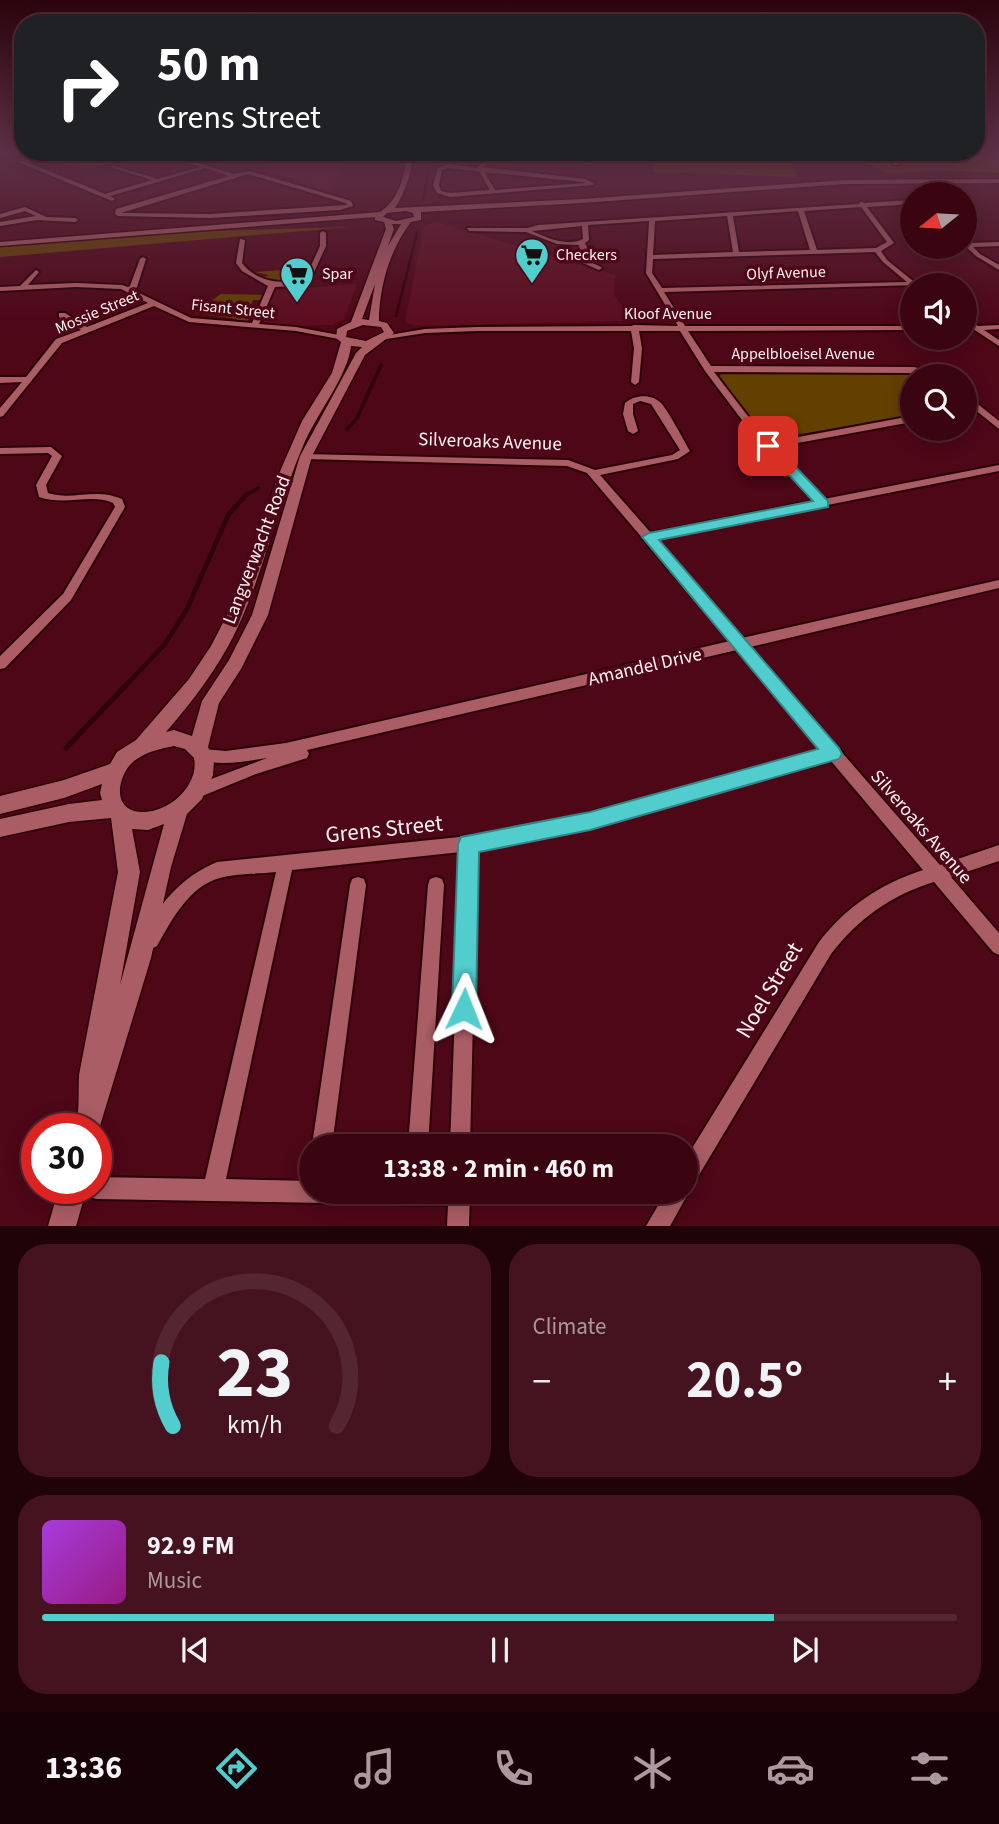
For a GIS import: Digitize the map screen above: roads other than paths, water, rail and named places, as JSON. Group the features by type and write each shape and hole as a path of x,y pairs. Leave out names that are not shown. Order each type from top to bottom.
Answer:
{"street":[{"path":"128,207 118,210 118,214 210,216 342,207"},
{"path":"383,219 392,207"},
{"path":"390,210 447,207"},
{"path":"0,244 183,228 383,219 411,221 446,214 546,207"},
{"path":"469,229 528,230 538,227 809,207"},
{"path":"650,257 877,250 891,243 863,207"},
{"path":"800,208 814,251"},
{"path":"0,216 25,209 43,216 40,219"},
{"path":"374,322 382,280 399,230 419,214 408,209"},
{"path":"730,214 736,254"},
{"path":"0,224 40,219 75,220"},
{"name":"Langverwacht Road","path":"143,745 188,696 234,618 279,489 308,420 344,365 347,332 390,229 383,219"},
{"path":"652,219 649,273 659,290 708,369 768,446 823,504"},
{"path":"582,244 587,234 586,224"},
{"path":"528,230 567,244 582,244"},
{"path":"242,240 239,265 272,285 295,284 308,279 323,246 323,233"},
{"path":"977,243 999,244"},
{"path":"582,244 586,253 585,262 599,268"},
{"path":"877,250 885,261 900,273"},
{"path":"977,254 999,268"},
{"path":"129,289 133,287 143,259"},
{"path":"23,287 36,272"},
{"name":"Olyf Avenue","path":"659,290 900,284"},
{"name":"Fisant Street","path":"0,289 76,285 129,289 190,320 347,332"},
{"path":"254,326 272,285"},
{"name":"Mossie Street","path":"0,414 59,341 154,303"},
{"path":"62,315 85,330"},
{"path":"347,332 374,322 387,327"},
{"name":"Langverwacht Road","path":"200,751 211,701 235,664 260,615 306,456 361,354 388,333 387,327"},
{"name":"Kloof Avenue","path":"387,327 425,331 634,327 900,328"},
{"path":"634,327 638,348 635,382"},
{"path":"977,328 999,327"},
{"path":"977,328 999,344"},
{"name":"Kloof Avenue","path":"378,341 425,331"},
{"path":"347,332 378,341"},
{"name":"Appelbloeisel Avenue","path":"708,369 900,370"},
{"path":"0,380 28,379"},
{"path":"593,473 675,457 685,451 657,404 649,400 640,398 629,403 628,414 633,431"},
{"path":"978,408 999,426"},
{"path":"768,446 900,421"},
{"path":"0,451 43,448 54,451 56,459 40,489 43,495 55,499 111,497 118,501 120,507 67,597 0,664"},
{"name":"Silveroaks Avenue","path":"306,456 568,463 584,467 593,473 999,947"},
{"path":"649,537 999,468"},
{"name":"Amandel Drive","path":"200,751 226,757 256,755 999,583"},
{"name":"Amandel Drive","path":"195,792 254,768 372,730"},
{"path":"0,828 69,813 116,811 129,819 153,819 178,808 195,792 205,766 200,751 183,739 174,738 143,745 127,756 115,770 108,790 116,811 129,872 92,1075 90,1113"},
{"name":"Grens Street","path":"140,958 172,905 193,882 218,870 469,844 590,821 833,754"},
{"path":"0,805 64,789 115,770"},
{"path":"93,1113 140,958 178,808"},
{"path":"460,1134 469,844"},
{"path":"937,875 976,864 999,853"},
{"path":"213,1190 286,862"},
{"name":"Noel Street","path":"698,1158 838,930 851,916 884,895 918,879 937,875"},
{"path":"324,1134 358,885"},
{"path":"419,1134 436,885"},
{"path":"112,1188 299,1192"},
{"path":"62,1226 68,1204"},
{"path":"458,1226 459,1204"},
{"path":"657,1226 671,1204"}],"waterway":[{"path":"415,238 417,232"},
{"path":"396,316 416,237"},
{"path":"347,429 357,418 381,365"},
{"path":"245,496 258,488"},
{"path":"129,682 165,644 187,609 228,515 245,496"},
{"path":"66,748 131,680"}],"place":[{"name":"Checkers","path":"532,285"},
{"name":"Spar","path":"297,304"}]}
